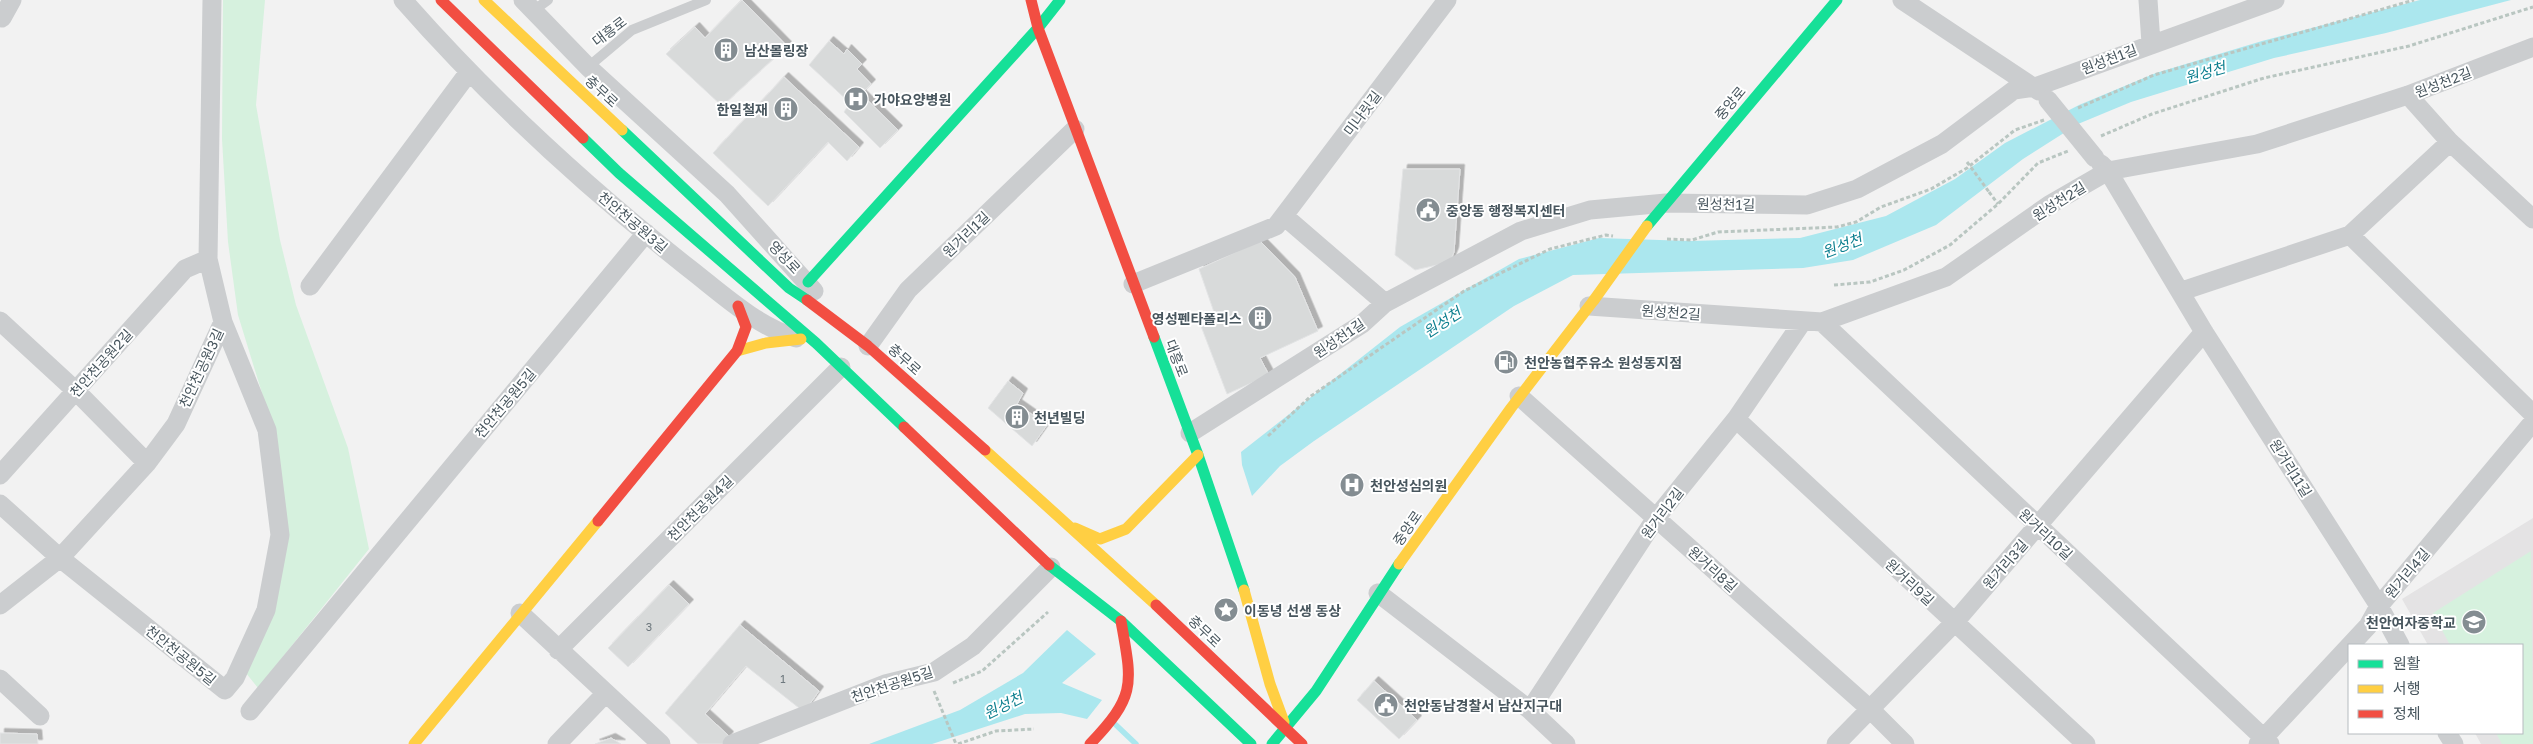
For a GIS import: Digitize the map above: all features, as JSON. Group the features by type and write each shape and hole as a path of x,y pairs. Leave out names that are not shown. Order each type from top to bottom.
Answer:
{"street":[{"path":"2,18 12,0"},
{"name":"천안천공원3길","path":"0,605 60,558 147,463 176,424 223,322 208,259 212,0"},
{"name":"천안천공원3길","path":"403,0 469,72 557,158 646,234 738,306 763,323 809,341"},
{"path":"441,0 459,20 619,173 841,367 1051,567 1121,621 1251,744"},
{"name":"충무로","path":"484,0 789,288 831,316 868,346 1124,574 1302,744"},
{"name":"대흥로","path":"1031,0 1038,28 1075,129 1198,455 1242,583 1262,655 1287,730"},
{"name":"영성로","path":"535,4 588,67 726,194 808,282 1038,28 1060,0"},
{"name":"미나릿길","path":"1280,221 1447,0"},
{"name":"중앙로","path":"1272,744 1287,730 1325,676 1378,593 1519,396 1592,303 1647,226 1836,0"},
{"path":"1902,0 2035,86"},
{"path":"2148,0 2151,43"},
{"name":"원성천1길","path":"1190,433 1362,324 1385,303 1521,231 1590,210 1666,203 1807,205 1857,189 1942,144 2014,90 2035,86 2275,0"},
{"name":"원성천2길","path":"1592,303 1822,322 1946,277 2050,205 2102,164 2257,144 2408,95 2533,47"},
{"path":"310,286 469,72"},
{"name":"원거리11길","path":"2035,86 2102,164 2182,291 2204,332 2379,606 2399,644"},
{"path":"2408,95 2450,142 2533,219"},
{"name":"원거리1길","path":"868,346 908,290 1075,129"},
{"path":"2182,291 2350,235 2450,142"},
{"path":"1133,284 1280,221 1385,303"},
{"name":"천안천공원5길","path":"250,711 646,234"},
{"path":"2350,235 2533,414"},
{"name":"천안천공원2길","path":"0,474 185,269 208,259"},
{"path":"808,282 831,316"},
{"path":"414,744 737,351 746,326 738,306"},
{"path":"0,321 76,391 147,463"},
{"name":"원거리2길","path":"1530,710 1656,518 1736,420 1803,321"},
{"name":"천안천공원5길","path":"0,504 60,558 225,690 236,678 266,610 280,535 267,430 223,322"},
{"name":"원거리10길","path":"1822,322 2264,742"},
{"name":"원거리3길","path":"1836,744 1954,623 2204,332"},
{"path":"737,351 766,343 809,341"},
{"name":"천안천공원4길","path":"558,650 841,367"},
{"name":"원거리8길","path":"1519,396 1870,709 1905,744"},
{"name":"원거리9길","path":"1736,420 2086,744"},
{"name":"원거리4길","path":"2352,644 2368,626 2379,606 2533,422"},
{"path":"1070,526 1100,539 1126,529 1198,455"},
{"name":"천안천공원5길","path":"732,744 885,684 934,672 973,646 1051,567"},
{"path":"1378,593 1530,710 1566,744"},
{"path":"520,613 661,744"},
{"path":"1090,744 1106,728 1128,692 1130,680 1121,621"},
{"name":"원거리4길","path":"2264,742 2348,648"},
{"path":"1262,655 1277,682 1282,686"},
{"path":"1299,692 1310,688 1325,676"},
{"path":"0,679 40,716"},
{"path":"557,744 605,694"}],"lane":[{"name":"대흥로","path":"588,67 632,30 706,0"}],"path":[{"path":"2098,138 2152,114 2264,78 2409,46 2533,7"},
{"path":"1834,285 1870,282 1904,270 1950,245 1998,204 2038,163 2070,150"},
{"path":"1969,164 1998,204"},
{"path":"950,684 982,671 1048,612"},
{"path":"942,688 934,691 950,733 957,744 996,732 1034,728"}],"shaded area":[{"name":"천안여자중학교","path":"2533,518 2533,744 2481,744 2476,734 2523,734 2523,644 2427,644 2402,599"}],"green space":[{"path":"223,0 265,0 256,105 280,240 296,305 348,448 369,549 258,688 246,673 272,615 273,429 238,315 228,242 222,139"},
{"path":"2531,551 2533,744 2502,744 2497,734 2523,734 2523,644 2449,644 2433,613"}],"water":[{"name":"원성천","path":"2420,0 2511,0 2386,33 2274,58 2131,102 2078,124 2023,159 1936,225 1853,260 1803,268 1573,275 1514,306 1314,441 1280,466 1252,496 1242,465 1241,452 1400,327 1519,259 1599,238 1690,241 1800,238 1886,216 1955,179 2005,143 2079,105 2156,73 2262,41"},
{"name":"원성천","path":"1067,630 1096,654 1062,683 1102,700 1087,719 1061,713 1025,714 932,744 869,744 960,710 1023,673"}],"building":[{"name":"남산볼링장","path":"742,0 787,46 722,106 666,54 695,27 705,38"},
{"name":"가야요양병원","path":"829,41 844,54 847,49 862,64 857,69 871,84 861,94 898,130 880,148 844,112 850,103 809,65"},
{"name":"한일철재","path":"784,77 859,147 847,161 828,142 768,206 713,153"},
{"name":"중앙동 행정복지센터","path":"1403,169 1460,169 1454,252 1450,262 1415,270 1395,255"},
{"name":"영성펜타폴리스","path":"1260,241 1295,277 1318,331 1260,358 1269,375 1227,394 1199,321 1215,315 1199,269"},
{"name":"천년빌딩","path":"1008,381 1023,393 1017,404 1047,425 1032,446 988,408"},
{"path":"669,585 689,604 628,667 608,648"},
{"path":"740,625 819,691 804,712 746,666 705,714 729,736 722,744 698,744 665,713"},
{"path":"1374,681 1417,720 1399,739 1357,700"},
{"path":"0,733 37,734 38,744 0,744"},
{"path":"611,738 621,744 595,744"}],"waterway":[{"path":"1116,725 1136,744"}],"traffic: fast":[{"path":"808,282 1038,28 1060,0"},
{"path":"1647,226 1837,0"},
{"path":"622,130 789,288 807,300"},
{"path":"583,138 619,173 816,343 904,427"},
{"path":"1154,337 1198,455 1244,590"},
{"path":"1272,744 1316,691 1399,564"},
{"path":"1049,565 1121,621 1251,744"}],"traffic: slow":[{"path":"484,0 622,130"},
{"path":"1594,300 1647,226"},
{"path":"1399,564 1511,408 1594,300"},
{"path":"737,351 766,343 801,339"},
{"path":"985,450 1156,605"},
{"path":"1075,528 1100,539 1126,529 1198,455"},
{"path":"414,744 598,521"},
{"path":"1244,590 1270,684 1284,722"}],"traffic: jam":[{"path":"441,0 583,138"},
{"path":"1031,0 1038,28 1154,337"},
{"path":"807,300 868,346 985,450"},
{"path":"598,521 737,351 746,327 738,306"},
{"path":"904,427 1049,565"},
{"path":"1156,605 1302,744"},
{"path":"1090,744 1116,713 1127,688 1127,660 1121,621"}],"place":[{"name":"남산볼링장","path":"726,50"},
{"name":"가야요양병원","path":"856,99"},
{"name":"한일철재","path":"786,109"},
{"name":"중앙동 행정복지센터","path":"1428,210"},
{"name":"영성펜타폴리스","path":"1260,318"},
{"name":"천안농협주유소 원성동지점","path":"1506,362"},
{"name":"천년빌딩","path":"1017,417"},
{"name":"천안성심의원","path":"1352,485"},
{"name":"이동녕 선생 동상","path":"1226,610"},
{"name":"천안여자중학교","path":"2474,622"},
{"name":"천안동남경찰서 남산지구대","path":"1386,705"}]}
